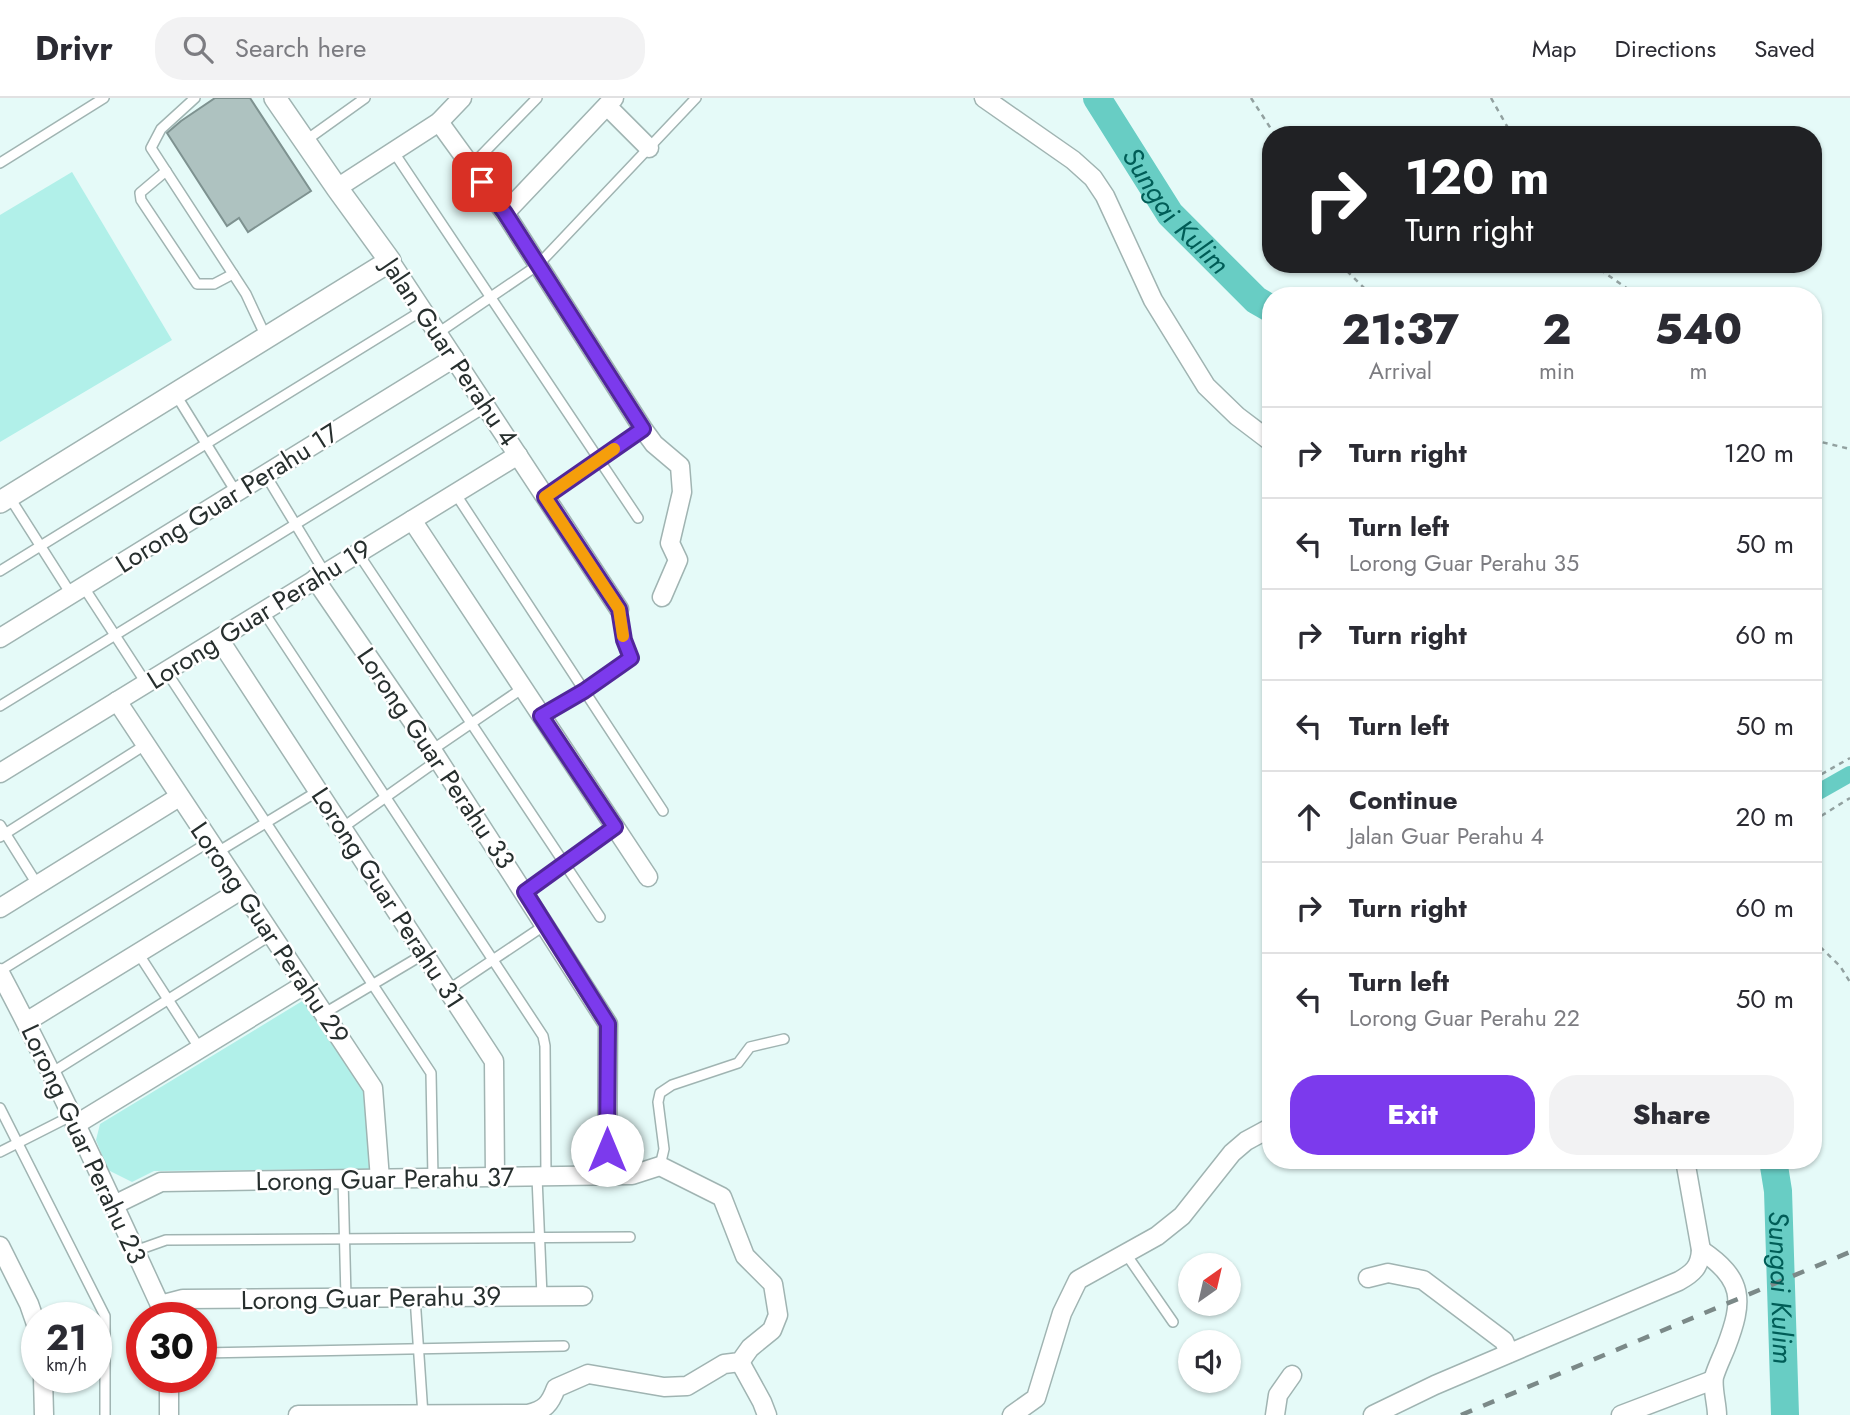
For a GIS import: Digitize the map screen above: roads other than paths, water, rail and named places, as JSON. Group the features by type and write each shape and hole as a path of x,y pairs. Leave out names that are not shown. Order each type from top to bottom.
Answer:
{"street":[{"name":"Jalan Guar Perahu 4","path":"275,98 423,310 619,609"},
{"path":"337,188 439,122 462,98"},
{"path":"984,98 1073,160 1093,178 1105,196 1153,300 1206,386 1237,416 1262,435"},
{"path":"505,213 610,102 649,148"},
{"path":"439,122 505,213 643,429 654,444 680,466 682,492 670,544 678,560 662,597"},
{"path":"4,499 390,261"},
{"name":"Lorong Guar Perahu 17","path":"0,638 454,358"},
{"name":"Lorong Guar Perahu 19","path":"0,773 518,455"},
{"path":"412,520 648,877"},
{"name":"Lorong Guar Perahu 33","path":"320,576 608,1024 607,1175"},
{"name":"Lorong Guar Perahu 31","path":"219,639 494,1061 495,1177"},
{"name":"Lorong Guar Perahu 29","path":"117,701 178,797 373,1087 380,1179"},
{"path":"0,908 178,797"},
{"path":"26,1022 241,890"},
{"name":"Lorong Guar Perahu 23","path":"0,972 114,1205 157,1302"},
{"path":"73,1120 200,1049 304,985"},
{"path":"1012,1415 1036,1398 1062,1313 1078,1280 1157,1237 1182,1216 1232,1153 1246,1140 1262,1132"},
{"path":"298,1415 528,1414 541,1411 550,1404 556,1388 588,1374 664,1387 687,1386 724,1364 740,1362 750,1348 772,1330 778,1315 773,1284 745,1255 722,1198 660,1166"},
{"name":"Lorong Guar Perahu 37","path":"114,1205 161,1182 632,1175 660,1166"},
{"path":"1373,1415 1509,1353 1679,1282 1694,1271 1700,1260 1701,1250 1687,1169"},
{"path":"0,1246 28,1302"},
{"path":"1701,1250 1720,1263 1733,1278 1738,1303 1729,1340 1713,1380 1717,1415"},
{"path":"1368,1278 1388,1273 1423,1280 1504,1341 1509,1353"},
{"name":"Lorong Guar Perahu 39","path":"178,1302 183,1299 583,1296"},
{"path":"740,1362 767,1415"},
{"path":"1275,1415 1278,1395 1292,1375"},
{"path":"1621,1415 1713,1380"},
{"path":"43,1393 44,1415"},
{"path":"169,1393 169,1415"}],"lane":[{"path":"0,162 104,98"},
{"path":"195,98 161,129 151,148 246,294 266,337"},
{"path":"305,141 366,98"},
{"path":"471,166 537,98"},
{"path":"438,334 538,265 696,98"},
{"path":"393,151 638,519"},
{"path":"166,171 140,193 141,200 197,284 214,285 233,274"},
{"path":"0,571 423,310"},
{"path":"175,394 236,492"},
{"path":"0,706 486,407"},
{"path":"545,497 643,429"},
{"path":"265,474 320,576"},
{"path":"455,493 663,811"},
{"path":"4,499 39,547 115,635 146,683"},
{"path":"358,553 600,916"},
{"path":"541,716 584,691 631,658 624,640 619,609"},
{"path":"263,611 543,1037 545,1046 540,1238 542,1296"},
{"path":"166,671 431,1073 433,1178"},
{"path":"342,828 385,798 472,724 523,688"},
{"path":"3,835 145,745"},
{"path":"0,972 212,847 266,822 318,790"},
{"path":"0,825 3,835 37,884"},
{"path":"525,892 615,827"},
{"path":"448,990 545,925"},
{"path":"51,1073 271,935"},
{"path":"138,953 200,1049"},
{"path":"323,1014 424,954"},
{"path":"660,1166 664,1149 658,1102 660,1093 672,1084 738,1063 750,1047 784,1039"},
{"path":"0,1108 105,1316 105,1415"},
{"path":"0,1152 73,1120"},
{"path":"343,1180 346,1298"},
{"path":"135,1251 166,1240 630,1237"},
{"path":"1126,1254 1173,1322"},
{"path":"415,1297 423,1415"},
{"path":"217,1353 564,1346"}],"waterway":[{"name":"Sungai Kulim","path":"1097,98 1170,214 1262,303"},
{"path":"1822,790 1850,774"},
{"name":"Sungai Kulim","path":"1774,1169 1778,1191 1785,1415"}],"railway":[{"path":"1461,1415 1850,1252"}]}
